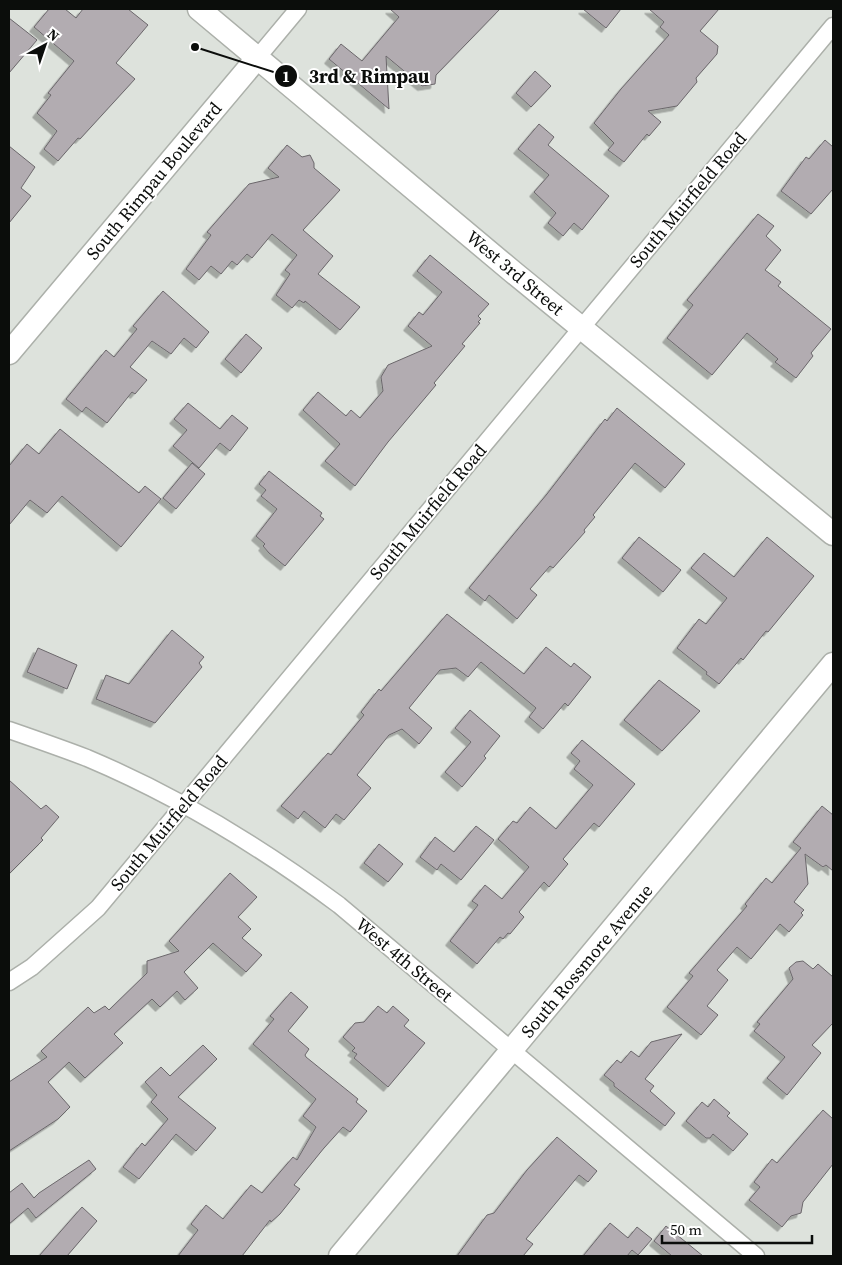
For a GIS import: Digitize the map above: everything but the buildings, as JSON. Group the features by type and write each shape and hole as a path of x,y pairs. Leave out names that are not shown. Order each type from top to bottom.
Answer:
{"main road":[{"name":"West 3rd Street","path":"199,9 833,534"},
{"name":"South Rimpau Boulevard","path":"9,352 258,58"},
{"name":"South Rossmore Avenue","path":"340,1256 833,664"}],"street":[{"name":"South Rimpau Boulevard","path":"258,58 298,9"},
{"name":"South Muirfield Road","path":"9,982 32,967 98,908 833,26"},
{"name":"West 4th Street","path":"9,730 88,759 184,806 259,849 339,905 756,1256"}],"place":[{"name":"3rd & Rimpau","path":"195,47"}]}
